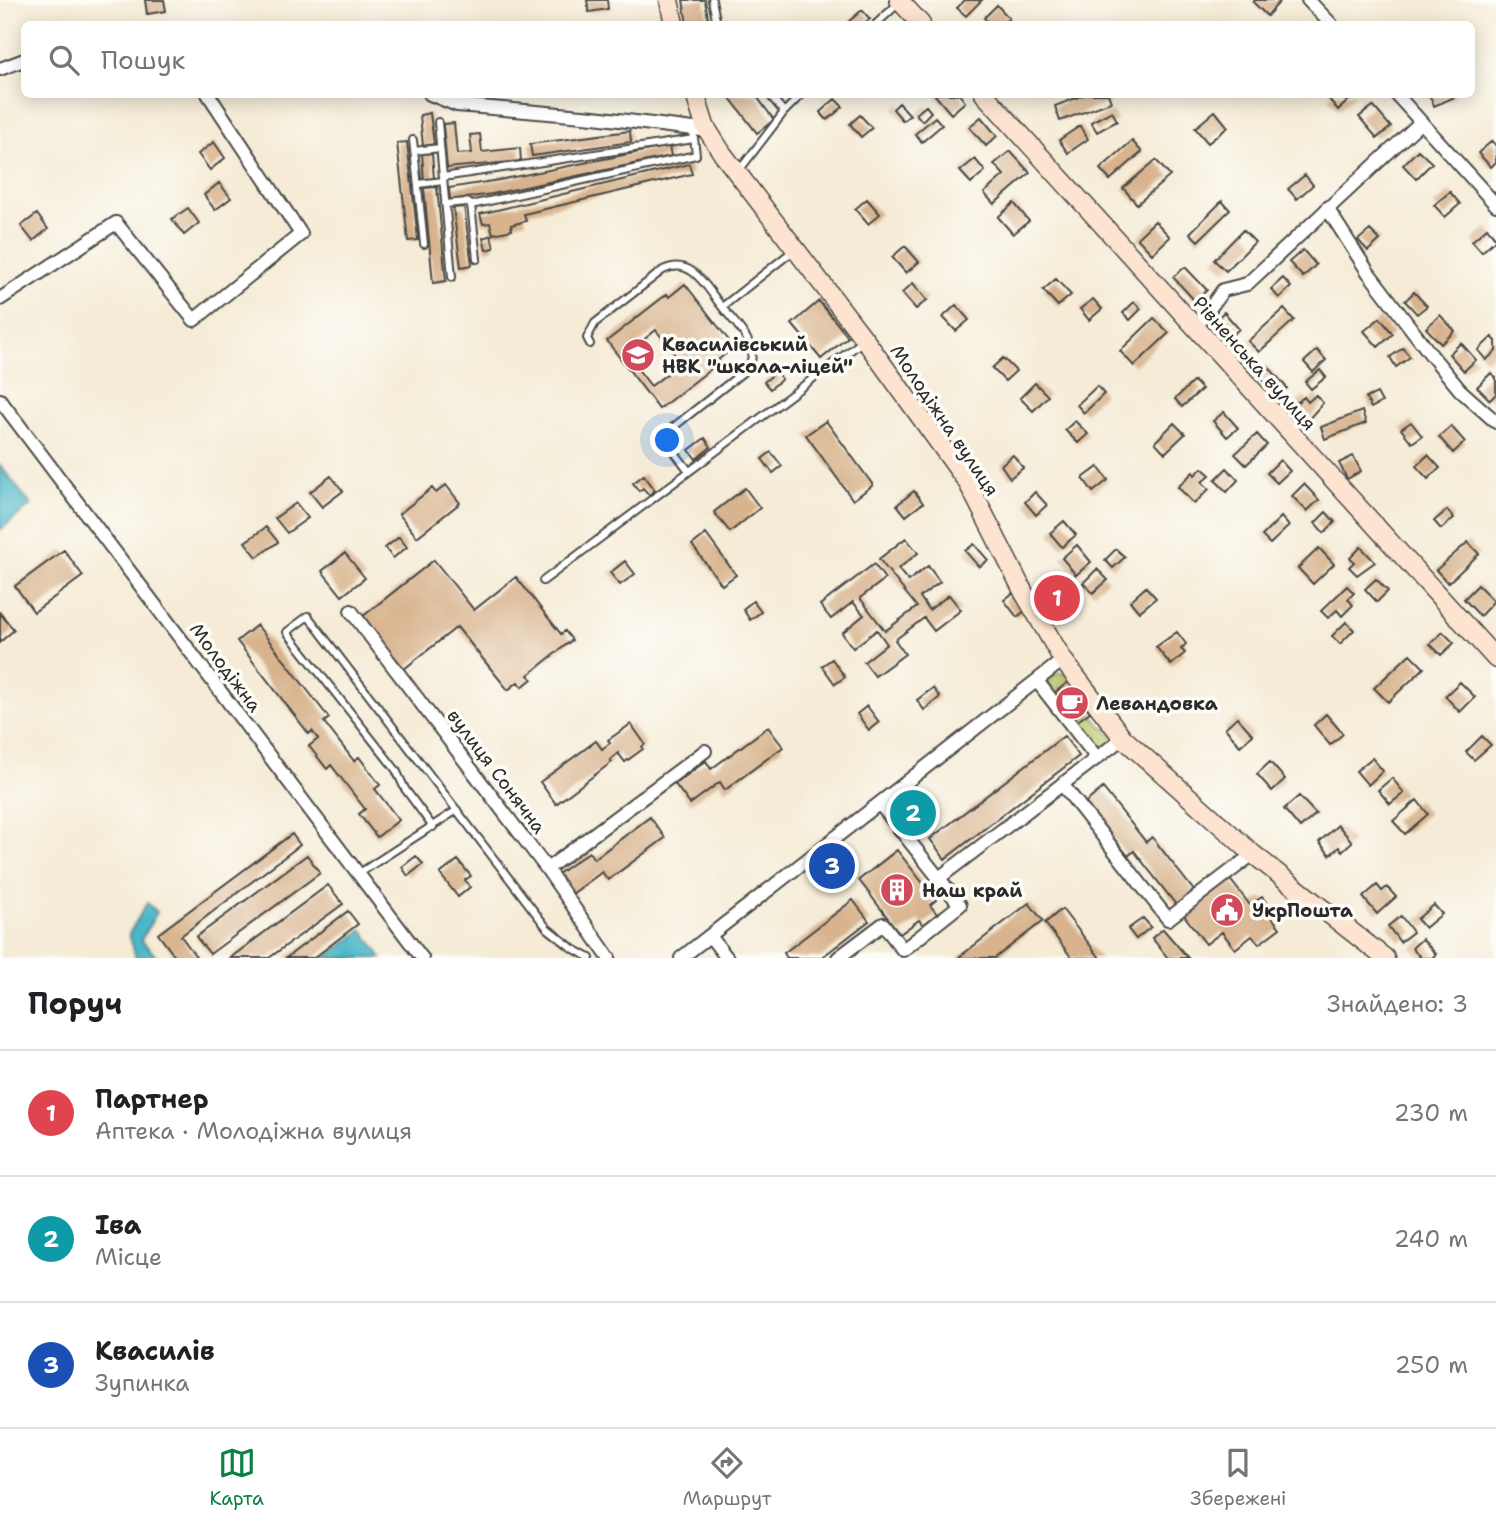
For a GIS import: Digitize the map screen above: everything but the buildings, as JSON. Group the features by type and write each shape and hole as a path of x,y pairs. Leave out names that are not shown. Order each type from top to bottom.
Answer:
{"street":[{"path":"669,0 673,21"},
{"path":"1308,0 1328,21"},
{"path":"900,1 919,21"},
{"path":"0,69 21,61"},
{"path":"0,299 116,223 194,320 301,234 211,98"},
{"path":"440,98 457,105 594,117 699,133"},
{"name":"Молодіжна вулиця","path":"696,98 705,126 699,133 737,174 796,249 968,483 1024,593 1063,660 1123,738 1253,854 1385,958"},
{"name":"Рівненська вулиця","path":"988,98 1496,659"},
{"path":"1400,98 1496,205"},
{"path":"1195,329 1223,290 1247,284 1421,122"},
{"path":"1327,208 1368,272 1432,356 1460,390 1496,422"},
{"name":"Молодіжна","path":"0,400 422,958"},
{"name":"вулиця Сонячна","path":"351,611 547,869 609,958"},
{"path":"681,958 1063,660"},
{"path":"1037,681 1097,758"},
{"path":"939,878 1123,738"},
{"path":"547,869 705,751"},
{"path":"1062,784 1168,919 1253,854"},
{"path":"838,958 883,924 903,950 960,905 880,804"},
{"path":"710,936 727,958"}],"lane":[{"path":"712,0 716,21"},
{"path":"879,21 900,1"},
{"path":"772,98 783,112"},
{"path":"737,174 783,112 798,98"},
{"path":"438,122 452,277"},
{"path":"418,184 699,133 696,155 471,205 467,202 446,204"},
{"path":"413,140 424,244"},
{"path":"414,151 440,148"},
{"path":"471,205 477,259"},
{"path":"722,307 796,249"},
{"path":"590,344 587,338 595,323 673,266 691,270 722,307 752,348 752,362 747,369 662,436 690,471"},
{"path":"543,581 865,340"},
{"path":"433,827 405,789 396,770 288,632 308,616 547,928 590,958"},
{"path":"358,874 457,810"}],"green space":[{"path":"1056,673 1063,673 1071,680 1053,694 1048,684"},
{"path":"1090,712 1102,728 1107,728 1113,736 1111,742 1102,748 1095,747 1076,722"}],"water":[{"path":"0,465 31,505 0,530"},
{"path":"147,903 157,912 141,940 158,958 136,958 129,934"},
{"path":"363,930 382,958 325,958"}],"place":[{"name":"Квасилівський НВК \"школа-ліцей\"","path":"638,355"},
{"name":"Партнер","path":"1057,598"},
{"name":"Левандовка","path":"1072,703"},
{"name":"Іва","path":"913,813"},
{"name":"Квасилів","path":"832,866"},
{"name":"Наш край","path":"897,890"},
{"name":"УкрПошта","path":"1227,910"}]}
